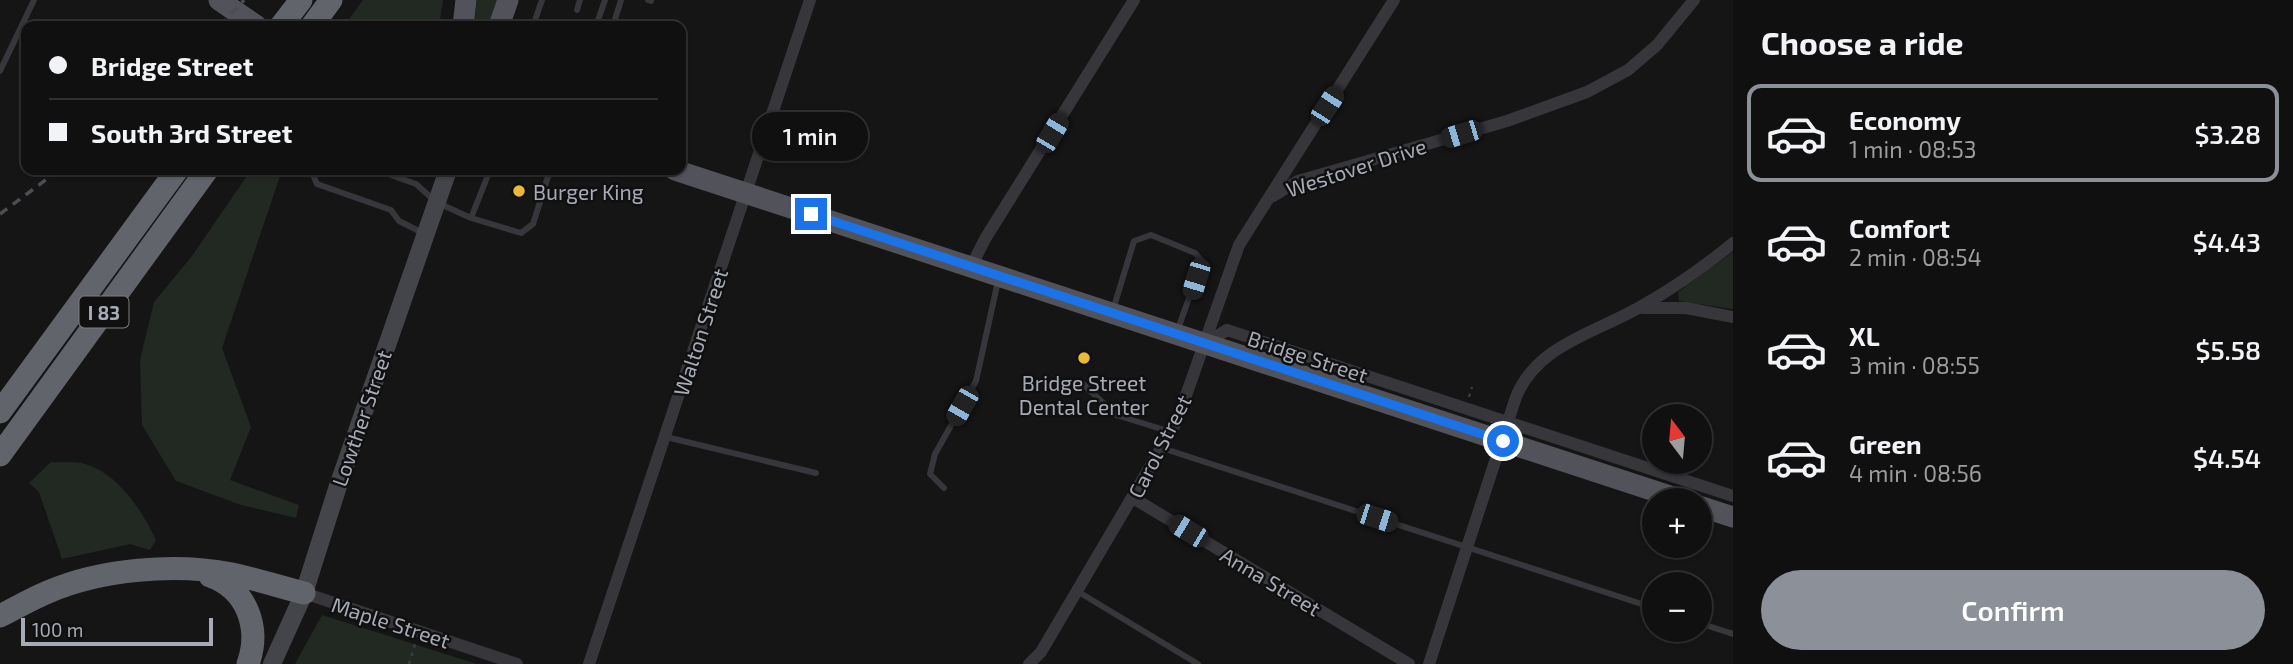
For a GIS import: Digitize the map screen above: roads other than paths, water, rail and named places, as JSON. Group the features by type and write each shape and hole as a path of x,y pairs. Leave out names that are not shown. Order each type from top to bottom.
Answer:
{"highway":[{"path":"285,21 300,0"},
{"path":"316,21 331,0"},
{"name":"I 83","path":"0,394 71,316 173,175"},
{"name":"I 83","path":"0,455 203,175"},
{"path":"0,412 71,316"},
{"path":"191,569 226,582 246,605 253,632 248,664"},
{"path":"0,617 49,592 96,578 191,569 230,574 304,593"}],"main road":[{"path":"219,0 250,21"},
{"path":"464,21 466,0"},
{"path":"501,21 508,0"},
{"name":"Bridge Street","path":"686,173 1204,344 1506,432 1651,488"},
{"name":"Lowther Street","path":"272,664 304,593 446,175"},
{"path":"1712,510 1733,517"}],"street":[{"name":"Walton Street","path":"589,664 810,0"},
{"path":"971,267 985,239 1134,0"},
{"name":"Carol Street","path":"1029,664 1041,652 1171,432 1239,246 1394,0"},
{"name":"Westover Drive","path":"1270,197 1297,181 1507,121 1587,92 1628,70 1657,46 1694,0"},
{"path":"1429,664 1520,386 1538,362 1553,351 1639,308 1686,279 1733,243"},
{"path":"1639,308 1686,308 1733,317"},
{"name":"Bridge Street","path":"1506,432 1733,496"},
{"name":"Anna Street","path":"1133,498 1409,664"},
{"name":"Maple Street","path":"304,593 517,664"}],"lane":[{"path":"24,21 34,0"},
{"path":"535,21 542,0"},
{"path":"576,10 580,0"},
{"path":"598,21 605,0"},
{"path":"615,21 621,0"},
{"path":"0,71 21,27"},
{"path":"313,175 317,184 391,210 399,221 425,233"},
{"path":"391,175 416,184 436,202 471,218 521,233 533,224 549,175"},
{"path":"471,218 488,175"},
{"path":"1112,313 1135,241 1151,235 1195,253 1202,261 1176,335"},
{"path":"944,488 930,474 935,454 976,382 999,276"},
{"path":"1084,385 1116,415 1171,432"},
{"path":"666,437 816,473"},
{"path":"1162,448 1642,604"},
{"path":"1076,590 1198,664"},
{"path":"1712,627 1733,634"}],"railway":[{"path":"225,21 244,0"},
{"path":"0,214 52,175"}],"place":[{"name":"Burger King","path":"519,191"},
{"name":"Bridge Street Dental Center","path":"1084,358"}]}
